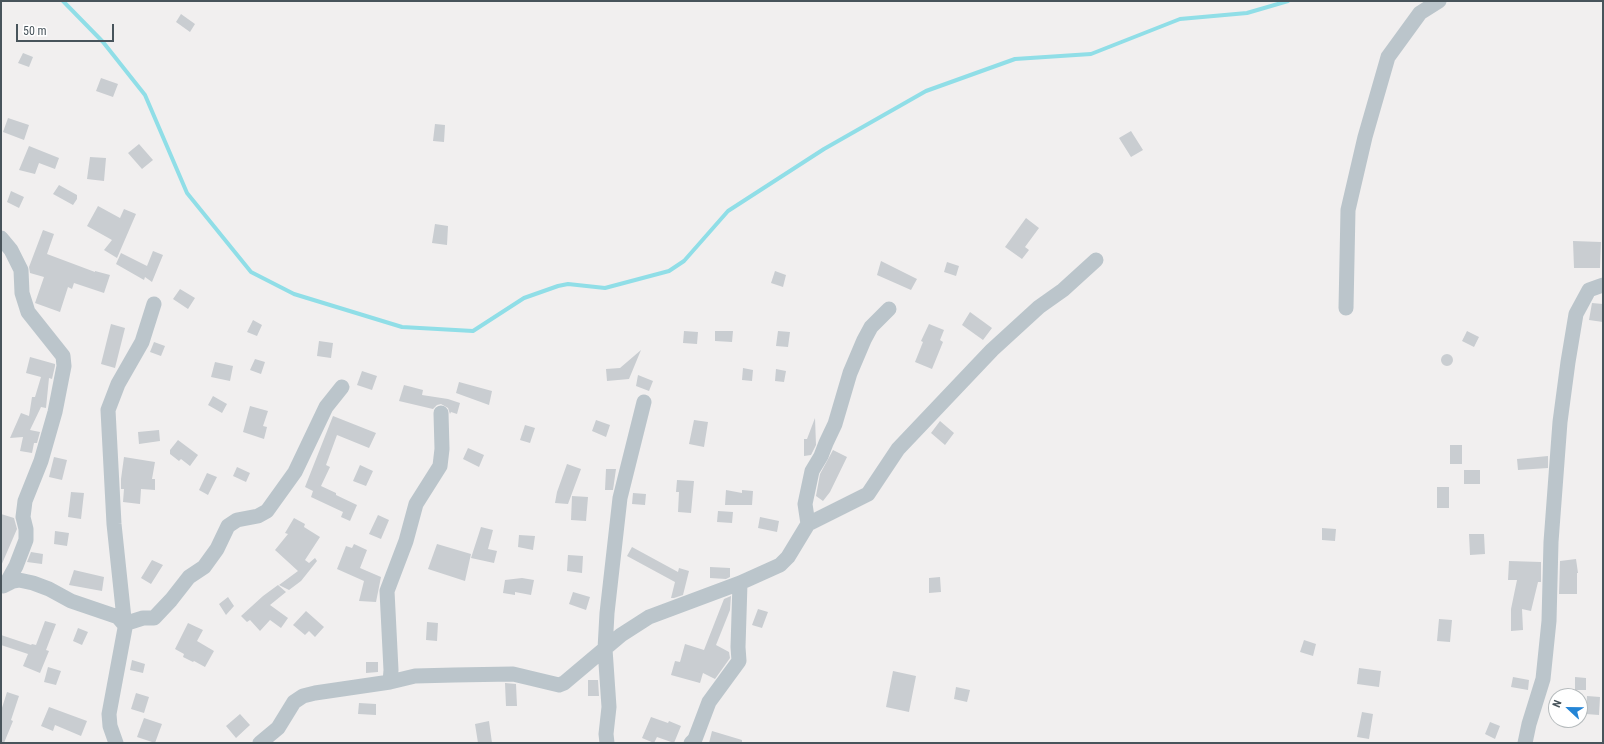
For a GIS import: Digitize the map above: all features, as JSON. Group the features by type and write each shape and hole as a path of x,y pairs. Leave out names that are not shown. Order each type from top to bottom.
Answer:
{"street":[{"path":"1346,308 1348,210 1365,137 1388,57 1420,13 1439,1"},
{"path":"1,238 11,250 21,270 22,293 28,312 63,356 64,366 56,412 48,440 25,501 23,517 26,529 26,540 16,566 4,586"},
{"path":"260,743 278,728 294,702 303,696 315,693 390,682 415,676 513,674 560,685 621,635 649,617 740,583 780,565 788,557 808,524 868,494 898,448 992,350 1039,306 1063,290 1096,260"},
{"path":"1525,743 1528,724 1543,679 1549,621 1551,542 1560,422 1572,334 1576,314 1589,290 1603,285"},
{"path":"116,743 110,726 109,714 125,628 114,524 108,410 118,384 142,342 154,304"},
{"path":"808,524 805,504 812,471 821,456 835,424 850,373 864,340 871,328 888,309"},
{"path":"124,624 143,618 154,618 171,600 189,577 204,567 217,549 228,526 237,520 258,516 267,511 295,472 326,407 342,387"},
{"path":"607,743 606,734 609,707 605,649 607,613 620,498 644,402"},
{"path":"390,682 391,670 387,591 406,541 416,504 440,466 442,449 441,413"},
{"path":"4,586 18,580 32,583 49,589 71,601 118,617 124,624"},
{"path":"691,743 695,739 709,702 739,661 740,583"}],"building":[{"path":"181,14 195,24 190,32 176,22"},
{"path":"23,53 33,57 29,67 18,63"},
{"path":"101,78 118,84 113,97 96,91"},
{"path":"8,118 29,125 24,140 3,132"},
{"path":"435,124 445,125 444,142 433,141"},
{"path":"1131,131 1143,150 1131,157 1119,138"},
{"path":"139,144 153,160 142,169 128,153"},
{"path":"29,146 59,158 55,169 39,163 35,174 19,170"},
{"path":"90,157 106,158 104,181 87,179"},
{"path":"59,185 77,195 77,199 73,205 53,194"},
{"path":"11,191 24,197 19,208 7,202"},
{"path":"98,206 120,218 124,209 136,214 117,258 104,250 112,240 87,226"},
{"path":"1026,218 1039,228 1025,247 1029,250 1022,259 1005,247"},
{"path":"435,224 448,226 447,245 432,243"},
{"path":"43,230 54,234 47,254 95,272 110,275 104,293 74,283 72,289 68,287 60,312 35,303 44,277 30,273 29,267"},
{"path":"1573,241 1601,242 1600,268 1574,268"},
{"path":"153,251 163,255 152,282 145,277 144,280 116,264 121,253 147,266"},
{"path":"881,261 917,279 911,290 877,275"},
{"path":"947,262 959,266 956,276 944,272"},
{"path":"775,271 786,275 783,287 771,283"},
{"path":"180,289 195,298 188,309 173,299"},
{"path":"1592,303 1603,304 1603,322 1589,320"},
{"path":"970,312 992,328 983,340 962,325"},
{"path":"253,320 262,325 257,336 247,332"},
{"path":"111,324 125,328 115,368 101,364"},
{"path":"929,324 944,330 940,340 943,342 932,369 915,362 923,342 921,341"},
{"path":"684,331 698,332 697,344 683,343"},
{"path":"715,331 733,331 732,342 715,341"},
{"path":"778,331 790,332 788,347 776,346"},
{"path":"1467,331 1479,337 1474,347 1462,341"},
{"path":"319,341 333,343 331,358 317,356"},
{"path":"154,342 165,346 161,356 150,352"},
{"path":"641,350 629,379 607,381 606,369 620,368"},
{"path":"1447,354 1451,356 1453,360 1451,364 1447,366 1443,364 1441,360 1443,356"},
{"path":"30,357 55,364 52,379 49,378 46,408 41,407 30,430 40,432 37,443 34,443 32,453 20,451 23,437 10,438 21,413 29,416 32,397 35,397 41,377 26,373"},
{"path":"255,359 265,362 261,374 250,370"},
{"path":"215,362 233,366 230,381 211,377"},
{"path":"743,368 753,370 752,381 742,380"},
{"path":"776,369 786,371 784,382 775,381"},
{"path":"362,371 377,376 372,390 357,385"},
{"path":"638,375 653,381 649,391 636,386"},
{"path":"459,382 492,391 489,405 456,393"},
{"path":"404,385 423,390 422,395 448,399 460,403 457,414 451,412 450,414 448,408 441,404 437,405 433,409 399,401"},
{"path":"213,396 227,404 222,413 208,405"},
{"path":"250,406 268,411 263,426 267,427 264,439 243,432"},
{"path":"333,416 376,433 369,448 337,435 326,465 330,467 321,486 357,505 350,521 341,517 343,512 311,497 313,491 305,487"},
{"path":"815,418 816,445 811,455 804,456 804,439 807,439"},
{"path":"596,420 610,425 606,437 592,431"},
{"path":"694,420 708,422 704,447 689,444"},
{"path":"940,421 954,433 945,445 931,433"},
{"path":"525,425 535,428 530,443 520,440"},
{"path":"159,430 160,441 139,444 138,432"},
{"path":"178,440 198,455 190,466 181,459 179,461 170,454 170,450"},
{"path":"1450,445 1462,445 1462,464 1450,464"},
{"path":"468,448 484,455 479,467 463,459"},
{"path":"833,450 847,457 830,492 823,501 816,496 820,474"},
{"path":"1548,456 1548,468 1518,470 1517,459"},
{"path":"54,457 67,460 62,480 49,477"},
{"path":"124,457 155,462 152,479 155,479 155,490 141,489 140,504 123,502 124,489 121,489 121,479"},
{"path":"567,464 581,469 568,504 555,503 557,492"},
{"path":"360,465 373,471 366,486 353,481"},
{"path":"237,467 250,473 246,482 233,476"},
{"path":"606,469 616,469 613,490 605,490"},
{"path":"1464,470 1480,470 1480,484 1464,484"},
{"path":"207,473 217,477 208,495 199,490"},
{"path":"677,480 694,481 691,513 678,512 679,492 676,492"},
{"path":"1437,487 1449,487 1449,508 1437,508"},
{"path":"726,490 742,493 742,490 753,491 752,505 725,505"},
{"path":"71,492 84,493 81,519 68,517"},
{"path":"633,493 646,494 645,505 632,504"},
{"path":"572,496 588,497 586,521 571,520"},
{"path":"718,511 733,512 732,523 717,522"},
{"path":"1,514 14,518 17,529 1,566"},
{"path":"378,515 389,520 381,539 369,534"},
{"path":"760,517 779,521 777,532 758,528"},
{"path":"294,518 305,524 304,527 320,537 305,560 309,563 315,558 317,561 301,581 289,590 279,585 298,571 275,550 288,534 285,533"},
{"path":"481,527 493,530 488,549 497,551 494,563 471,558"},
{"path":"1322,528 1336,529 1335,541 1322,540"},
{"path":"55,531 69,533 67,546 54,544"},
{"path":"1469,534 1484,534 1485,554 1470,555"},
{"path":"519,535 535,536 533,550 518,547"},
{"path":"354,544 367,550 360,568 381,577 376,602 359,601 364,581 337,569 346,546 352,548"},
{"path":"437,544 471,554 465,581 428,569"},
{"path":"632,547 678,572 679,568 689,571 683,595 671,598 675,582 627,556"},
{"path":"31,552 43,554 42,564 27,562"},
{"path":"568,555 583,556 582,573 567,571"},
{"path":"1576,559 1578,573 1577,594 1559,594 1560,561"},
{"path":"152,560 163,565 151,584 141,578"},
{"path":"1509,561 1541,562 1541,582 1538,582 1531,611 1522,609 1523,630 1511,631 1511,609 1517,580 1508,580"},
{"path":"710,567 730,568 730,577 726,579 710,578"},
{"path":"74,570 104,577 102,591 69,585"},
{"path":"940,577 941,592 929,593 929,578"},
{"path":"522,578 534,580 531,595 515,592 515,595 503,593 505,580"},
{"path":"278,585 286,592 270,605 288,618 281,628 270,620 260,631 250,620 247,622 241,616 263,596"},
{"path":"573,592 590,597 586,610 569,604"},
{"path":"731,596 730,610 716,645 729,652 730,658 715,679 703,673 700,683 671,675 675,661 680,662 685,644 704,650 724,599"},
{"path":"228,597 234,606 226,615 219,604"},
{"path":"758,609 768,612 762,628 752,625"},
{"path":"306,611 324,627 315,637 309,631 305,635 293,625"},
{"path":"1439,619 1452,620 1450,642 1437,641"},
{"path":"45,621 56,624 46,650 49,651 40,673 23,666 28,654 1,645 1,635 31,645 36,645"},
{"path":"427,622 438,623 437,641 426,640"},
{"path":"188,623 203,630 197,641 214,651 205,667 183,657 184,654 175,649"},
{"path":"78,628 88,632 82,645 73,641"},
{"path":"1304,640 1316,644 1313,656 1300,652"},
{"path":"132,660 145,664 143,673 130,670"},
{"path":"366,662 378,662 378,672 366,673"},
{"path":"48,667 61,671 56,685 44,682"},
{"path":"1359,668 1381,671 1379,687 1357,684"},
{"path":"893,671 916,676 909,712 886,707"},
{"path":"1513,677 1529,680 1528,690 1511,687"},
{"path":"1575,677 1586,678 1586,688 1575,688"},
{"path":"588,680 598,680 599,696 588,696"},
{"path":"505,683 516,684 517,706 506,706"},
{"path":"956,687 970,690 967,702 954,699"},
{"path":"7,692 19,696 11,720 13,721 4,743 1,743 1,711"},
{"path":"136,693 149,697 144,713 131,709"},
{"path":"1588,696 1600,697 1599,715 1588,714"},
{"path":"359,703 376,704 376,715 358,714"},
{"path":"49,707 87,721 81,736 55,725 53,731 41,726"},
{"path":"1362,712 1373,714 1369,739 1357,737"},
{"path":"240,714 250,725 236,738 226,726"},
{"path":"651,717 668,723 669,721 681,726 674,743 657,737 654,743 642,738"},
{"path":"144,718 162,724 155,743 137,737"},
{"path":"489,721 492,743 478,743 475,724"},
{"path":"1490,722 1500,726 1495,739 1485,734"},
{"path":"712,731 742,740 742,743 709,743"}],"waterway":[{"path":"63,1 103,42 145,95 187,193 251,272 294,294 402,327 473,331 524,298 558,286 568,284 605,288 669,271 684,261 728,211 824,149 926,91 1015,59 1091,54 1180,19 1247,13 1288,1"}]}
